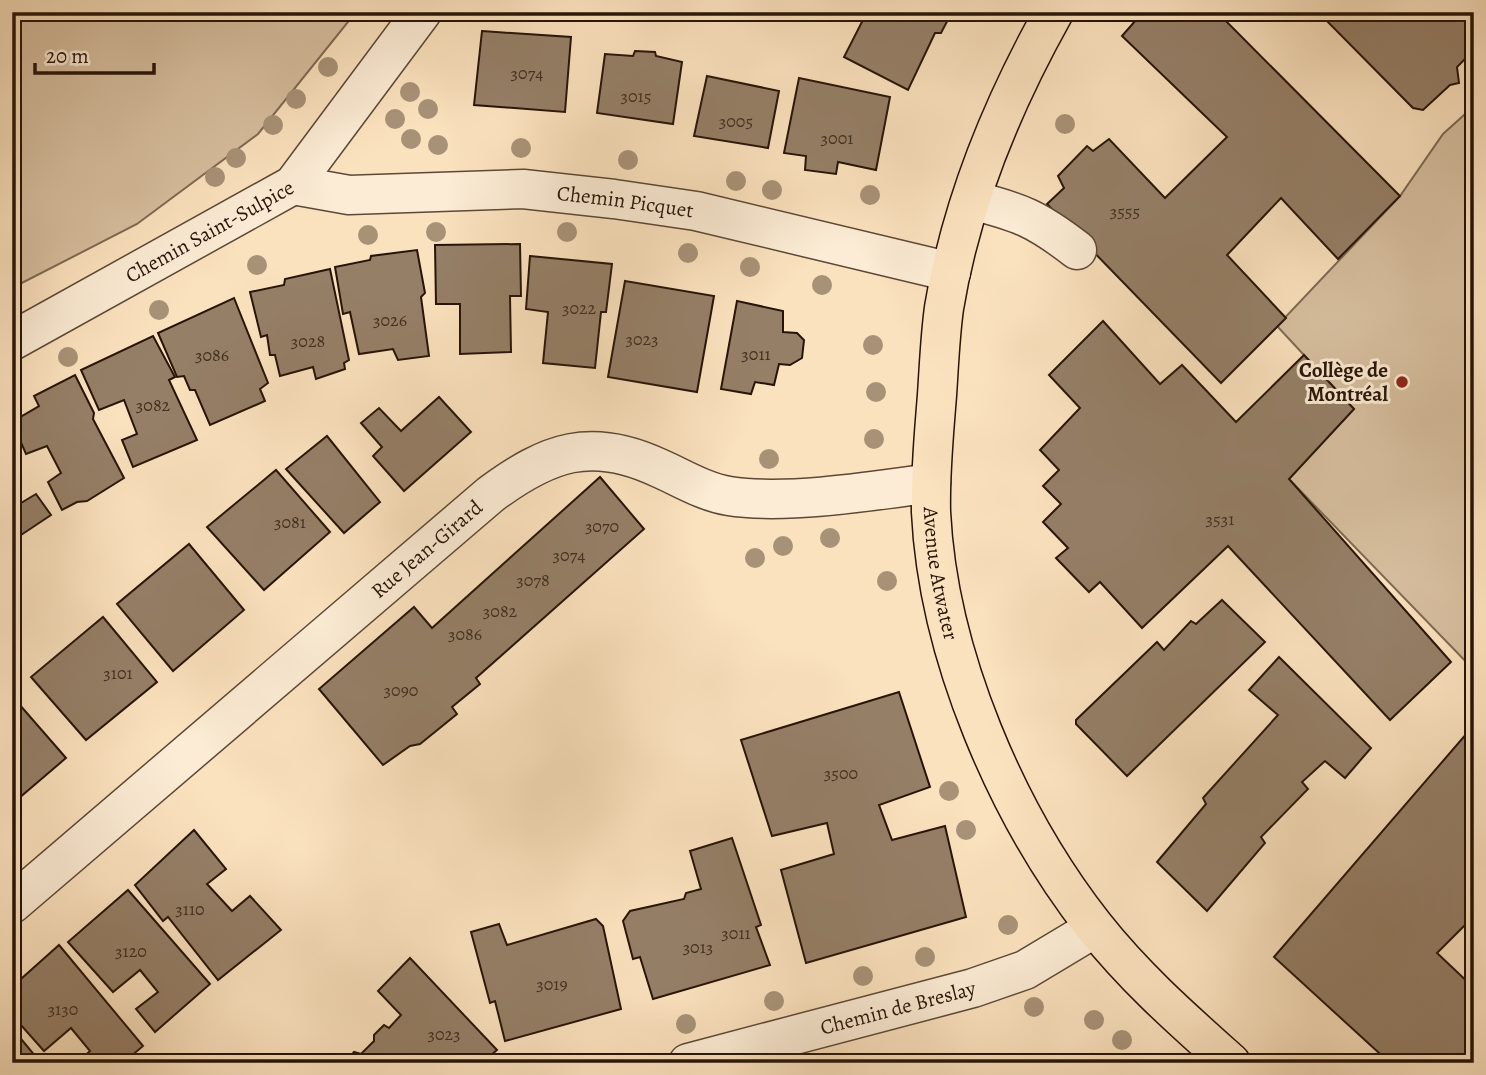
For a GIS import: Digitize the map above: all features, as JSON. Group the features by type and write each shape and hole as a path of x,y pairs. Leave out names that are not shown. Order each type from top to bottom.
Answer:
{"main road":[{"name":"Avenue Atwater","path":"1054,12 1011,97 971,200 951,272 941,344 931,482 933,528 942,587 953,636 979,720 1002,774 1037,842 1096,928 1143,982 1231,1063"}],"street":[{"name":"Chemin Saint-Sulpice","path":"12,341 293,185 422,12"},
{"name":"Chemin Picquet","path":"293,185 349,195 523,189 614,199 696,211 951,272"},
{"path":"971,200 1023,214 1041,223 1077,250"},
{"name":"Rue Jean-Girard","path":"12,904 491,494 528,467 559,455 594,450 625,455 719,493 759,498 866,492 931,482"},
{"name":"Chemin de Breslay","path":"688,1063 973,988 1025,971 1096,928"}],"shaded area":[{"path":"12,12 356,12 258,134 137,224 12,288"},
{"name":"Collège de Montréal","path":"1474,106 1474,670 1289,479 1354,409 1277,326 1400,196 1443,134"}],"building":[{"path":"867,12 952,12 941,33 935,33 908,90 844,57"},
{"path":"1128,12 1217,12 1400,196 1338,259 1281,198 1227,255 1286,318 1221,383 1047,204 1064,188 1058,176 1087,146 1093,151 1109,139 1165,198 1227,137 1122,36 1136,20"},
{"path":"1318,12 1474,12 1474,64 1464,60 1457,67 1459,83 1450,85 1423,110 1413,108"},
{"path":"482,31 571,37 565,112 474,105"},
{"path":"635,51 655,52 656,56 682,62 673,124 597,113 605,54 633,56"},
{"path":"707,76 779,91 768,148 694,136"},
{"path":"799,78 890,97 876,170 838,162 836,174 805,170 806,156 784,153"},
{"path":"520,244 521,296 510,296 511,352 460,354 460,304 436,304 435,245"},
{"path":"417,250 425,293 421,297 429,356 398,360 393,349 359,354 350,312 343,314 335,267 370,260 371,256"},
{"path":"530,256 612,264 606,312 601,312 595,368 543,363 548,312 526,309"},
{"path":"330,269 349,360 344,363 345,369 316,379 313,367 280,376 275,355 270,355 267,335 261,337 250,292 284,285 285,279"},
{"path":"625,281 714,296 697,392 608,377"},
{"path":"234,298 268,383 260,389 265,401 210,425 195,390 190,390 184,376 177,377 158,333"},
{"path":"737,301 783,311 783,332 797,333 804,340 802,358 790,365 779,364 774,385 755,382 751,394 721,389"},
{"path":"1103,321 1160,384 1182,365 1236,422 1304,355 1354,409 1289,479 1451,662 1390,720 1228,546 1142,628 1100,582 1089,592 1056,558 1068,548 1043,522 1061,504 1043,486 1059,470 1040,450 1080,408 1049,375"},
{"path":"153,336 175,377 169,380 197,440 133,467 122,440 137,434 124,400 99,410 81,370"},
{"path":"75,375 94,413 93,419 124,478 87,501 77,502 62,510 48,482 61,473 47,446 26,454 12,422 39,406 34,396"},
{"path":"439,397 471,432 404,491 373,456 382,447 361,423 379,408 401,431"},
{"path":"327,436 380,502 344,533 286,469"},
{"path":"276,470 330,532 264,590 207,527"},
{"path":"600,477 644,529 476,678 480,684 452,707 457,714 420,744 410,746 383,765 319,689 414,607 432,628"},
{"path":"36,494 51,515 12,541 12,501 16,506"},
{"path":"189,544 244,610 173,671 117,604"},
{"path":"1222,600 1265,642 1127,776 1076,724 1076,720 1157,642 1164,650 1191,621 1196,624"},
{"path":"103,617 157,682 86,740 31,677"},
{"path":"1279,657 1371,748 1345,778 1325,761 1302,782 1308,789 1261,837 1265,843 1207,911 1157,862 1206,804 1203,798 1278,715 1249,690"},
{"path":"899,692 930,787 879,805 892,840 945,826 966,917 806,963 781,870 834,854 827,823 772,836 741,740"},
{"path":"12,696 66,758 12,804"},
{"path":"1474,725 1474,916 1437,953 1474,988 1474,1063 1390,1063 1274,957"},
{"path":"194,830 226,869 207,884 232,911 250,896 281,930 218,980 168,917 163,921 135,885"},
{"path":"732,838 761,925 756,927 770,965 653,999 640,957 633,959 623,921 630,911 684,899 686,893 701,889 690,851"},
{"path":"128,890 210,984 155,1032 136,1009 158,992 140,970 113,992 68,942"},
{"path":"596,919 603,926 621,1009 505,1041 495,1001 490,1003 471,932 499,924 507,945"},
{"path":"59,945 143,1046 123,1063 77,1063 90,1051 71,1028 44,1051 12,1015 12,987"},
{"path":"410,958 497,1050 482,1063 345,1063 354,1052 361,1054 374,1041 374,1035 384,1025 389,1028 401,1015 378,991"},
{"path":"12,1028 41,1063 12,1063"},
{"path":"1092,1054 1095,1063 1063,1063"}],"place":[{"name":"Collège de Montréal","path":"1402,382"}]}
